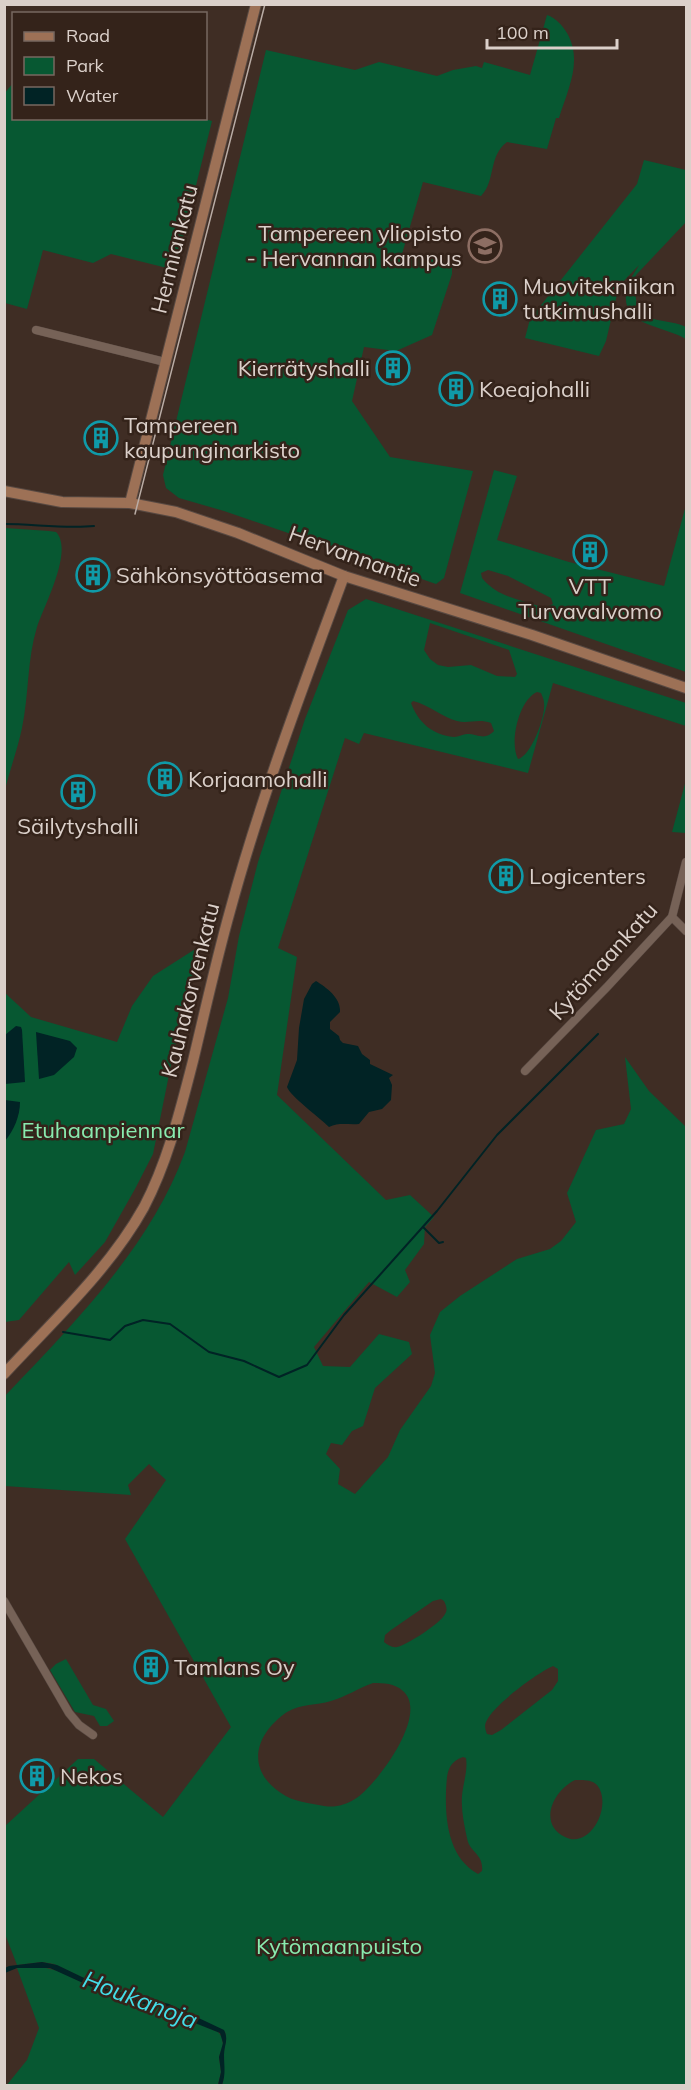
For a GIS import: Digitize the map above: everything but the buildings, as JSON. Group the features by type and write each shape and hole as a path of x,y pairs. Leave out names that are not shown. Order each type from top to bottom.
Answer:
{"street":[{"name":"Hermiankatu","path":"130,503 256,4"},
{"path":"36,330 165,362"},
{"name":"Hervannantie","path":"4,491 62,502 130,503 158,507 194,518 344,576 532,635 687,688"},
{"name":"Kauhakorvenkatu","path":"4,1374 108,1261 138,1216 169,1151 222,940 250,843 344,576"},
{"name":"Kytömaankatu","path":"525,1071 672,917 687,862"},
{"path":"672,917 687,931"},
{"path":"4,1601 69,1713 79,1725 93,1735"}],"green space":[{"path":"547,15 558,22 567,33 572,44 574,65 570,86 559,118 556,118 547,149 507,142 497,154 489,183 481,196 423,182 402,254 405,257 427,258 452,265 452,274 432,335 396,351 364,347 352,401 390,457 473,471 444,578 436,584 224,511 179,498 166,488 163,475 266,50 355,70 379,62 437,76 453,70 476,66 482,68 484,62 530,75"},
{"path":"12,84 12,120 212,121 175,270 111,254 93,263 43,250 27,309 5,303 4,94"},
{"path":"644,160 686,170 686,222 636,275 636,299 642,313 648,317 686,327 686,339 643,322 628,309 626,299 628,285 639,265 619,286 606,341 599,356 525,338 530,319 637,184"},
{"path":"494,470 517,476 497,540 569,562 664,586 686,505 686,672 460,593","holes":["488,570 508,576 551,598 553,604 544,608 503,594 488,585 481,573"]},
{"path":"5,528 56,532 61,540 62,551 56,578 34,639 22,728 5,790"},
{"name":"Kytömaanpuisto","path":"366,599 686,703 686,726 553,683 528,773 364,733 359,744 345,738 278,948 297,957 277,1095 386,1200 410,1195 434,1217 425,1227 424,1244 405,1270 410,1282 397,1297 369,1282 314,1347 323,1366 350,1367 379,1334 409,1342 412,1354 375,1388 363,1426 352,1431 342,1445 331,1443 326,1454 340,1469 338,1484 355,1494 388,1457 400,1430 431,1386 435,1373 430,1335 440,1312 460,1296 517,1259 550,1249 561,1241 576,1222 567,1193 596,1130 624,1124 631,1109 625,1057 649,1091 686,1127 686,2085 222,2085 225,2032 169,2004 107,1989 54,1964 42,1962 17,1965 5,1934 5,1826 78,1759 94,1759 163,1817 231,1727 125,1539 166,1480 149,1464 128,1485 131,1495 5,1486 4,1397 83,1313 107,1283 151,1221 170,1187 185,1152 228,998 239,936 258,862 305,719 348,610","holes":["430,623 509,650 517,674 515,677 497,676 471,665 448,667 438,665 424,650","537,692 541,693 544,709 540,726 528,751 518,759 515,752 515,732 525,703","413,701 457,721 491,723 494,731 484,736 467,734 456,737 446,736 427,726 411,703","441,1599 444,1601 446,1611 442,1618 431,1628 408,1642 395,1647 384,1642 385,1635 433,1601","553,1666 558,1669 558,1681 552,1690 501,1730 492,1735 487,1734 485,1724 491,1714 507,1698","373,1683 389,1684 403,1691 410,1702 410,1716 405,1732 387,1765 364,1792 355,1799 336,1806 328,1807 302,1802 281,1793 270,1784 262,1773 259,1763 258,1752 268,1731 276,1721 293,1709 342,1697","463,1757 466,1758 462,1812 468,1843 481,1861 482,1871 478,1874 461,1859 448,1827 447,1780 448,1771 453,1763","575,1780 583,1780 595,1783 601,1793 601,1813 597,1823 583,1837 574,1839 565,1837 552,1824 550,1815 552,1807 561,1791"]},
{"path":"686,780 686,833 672,832"},
{"name":"Etuhaanpiennar","path":"200,946 172,1060 153,1154 135,1189 105,1242 75,1275 69,1262 19,1320 5,1322 4,992 31,1017 117,1042 132,1006 153,976"},
{"path":"66,1659 93,1705 106,1709 114,1721 107,1726 100,1726 94,1716 75,1712 50,1670"},
{"path":"42,1967 58,1971 132,2002 169,2009 186,2019 218,2032 222,2037 223,2045 219,2057 221,2072 218,2085 6,2086 27,2060 39,2028 17,1968"}],"water":[{"path":"316,981 332,994 340,1007 340,1012 330,1022 330,1029 339,1036 343,1043 358,1046 362,1054 370,1060 370,1064 393,1075 389,1078 392,1085 391,1100 382,1109 369,1112 359,1124 340,1124 329,1127 299,1101 287,1087 297,1060 304,999"},
{"path":"16,1026 21,1027 22,1030 25,1082 5,1084 5,1035"},
{"path":"36,1032 70,1041 77,1048 74,1057 54,1075 39,1079"},
{"path":"5,1100 20,1102 16,1123 5,1141"},
{"name":"Houkanoja","path":"42,1962 57,1965 107,1989 169,2004 224,2030 226,2040 222,2085 218,2085 221,2072 219,2057 223,2043 220,2033 185,2019 169,2009 132,2002 50,1968 17,1968 5,1973 5,1968 9,1966"}],"waterway":[{"path":"4,524 94,526"},
{"path":"63,1332 110,1340 125,1326 143,1320 170,1324 209,1352 244,1361 279,1377 307,1365 344,1315 437,1211 497,1135 598,1034"},
{"path":"423,1227 439,1243 443,1242"}],"tram line":[{"path":"135,514 265,4"}],"place":[{"name":"Tampereen yliopisto - Hervannan kampus","path":"485,246"},
{"name":"Muovitekniikan tutkimushalli","path":"500,299"},
{"name":"Kierrätyshalli","path":"393,368"},
{"name":"Koeajohalli","path":"456,389"},
{"name":"Tampereen kaupunginarkisto","path":"101,438"},
{"name":"VTT Turvavalvomo","path":"590,552"},
{"name":"Sähkönsyöttöasema","path":"93,575"},
{"name":"Korjaamohalli","path":"165,779"},
{"name":"Säilytyshalli","path":"78,792"},
{"name":"Logicenters","path":"506,876"},
{"name":"Tamlans Oy","path":"151,1667"},
{"name":"Nekos","path":"37,1776"}]}
